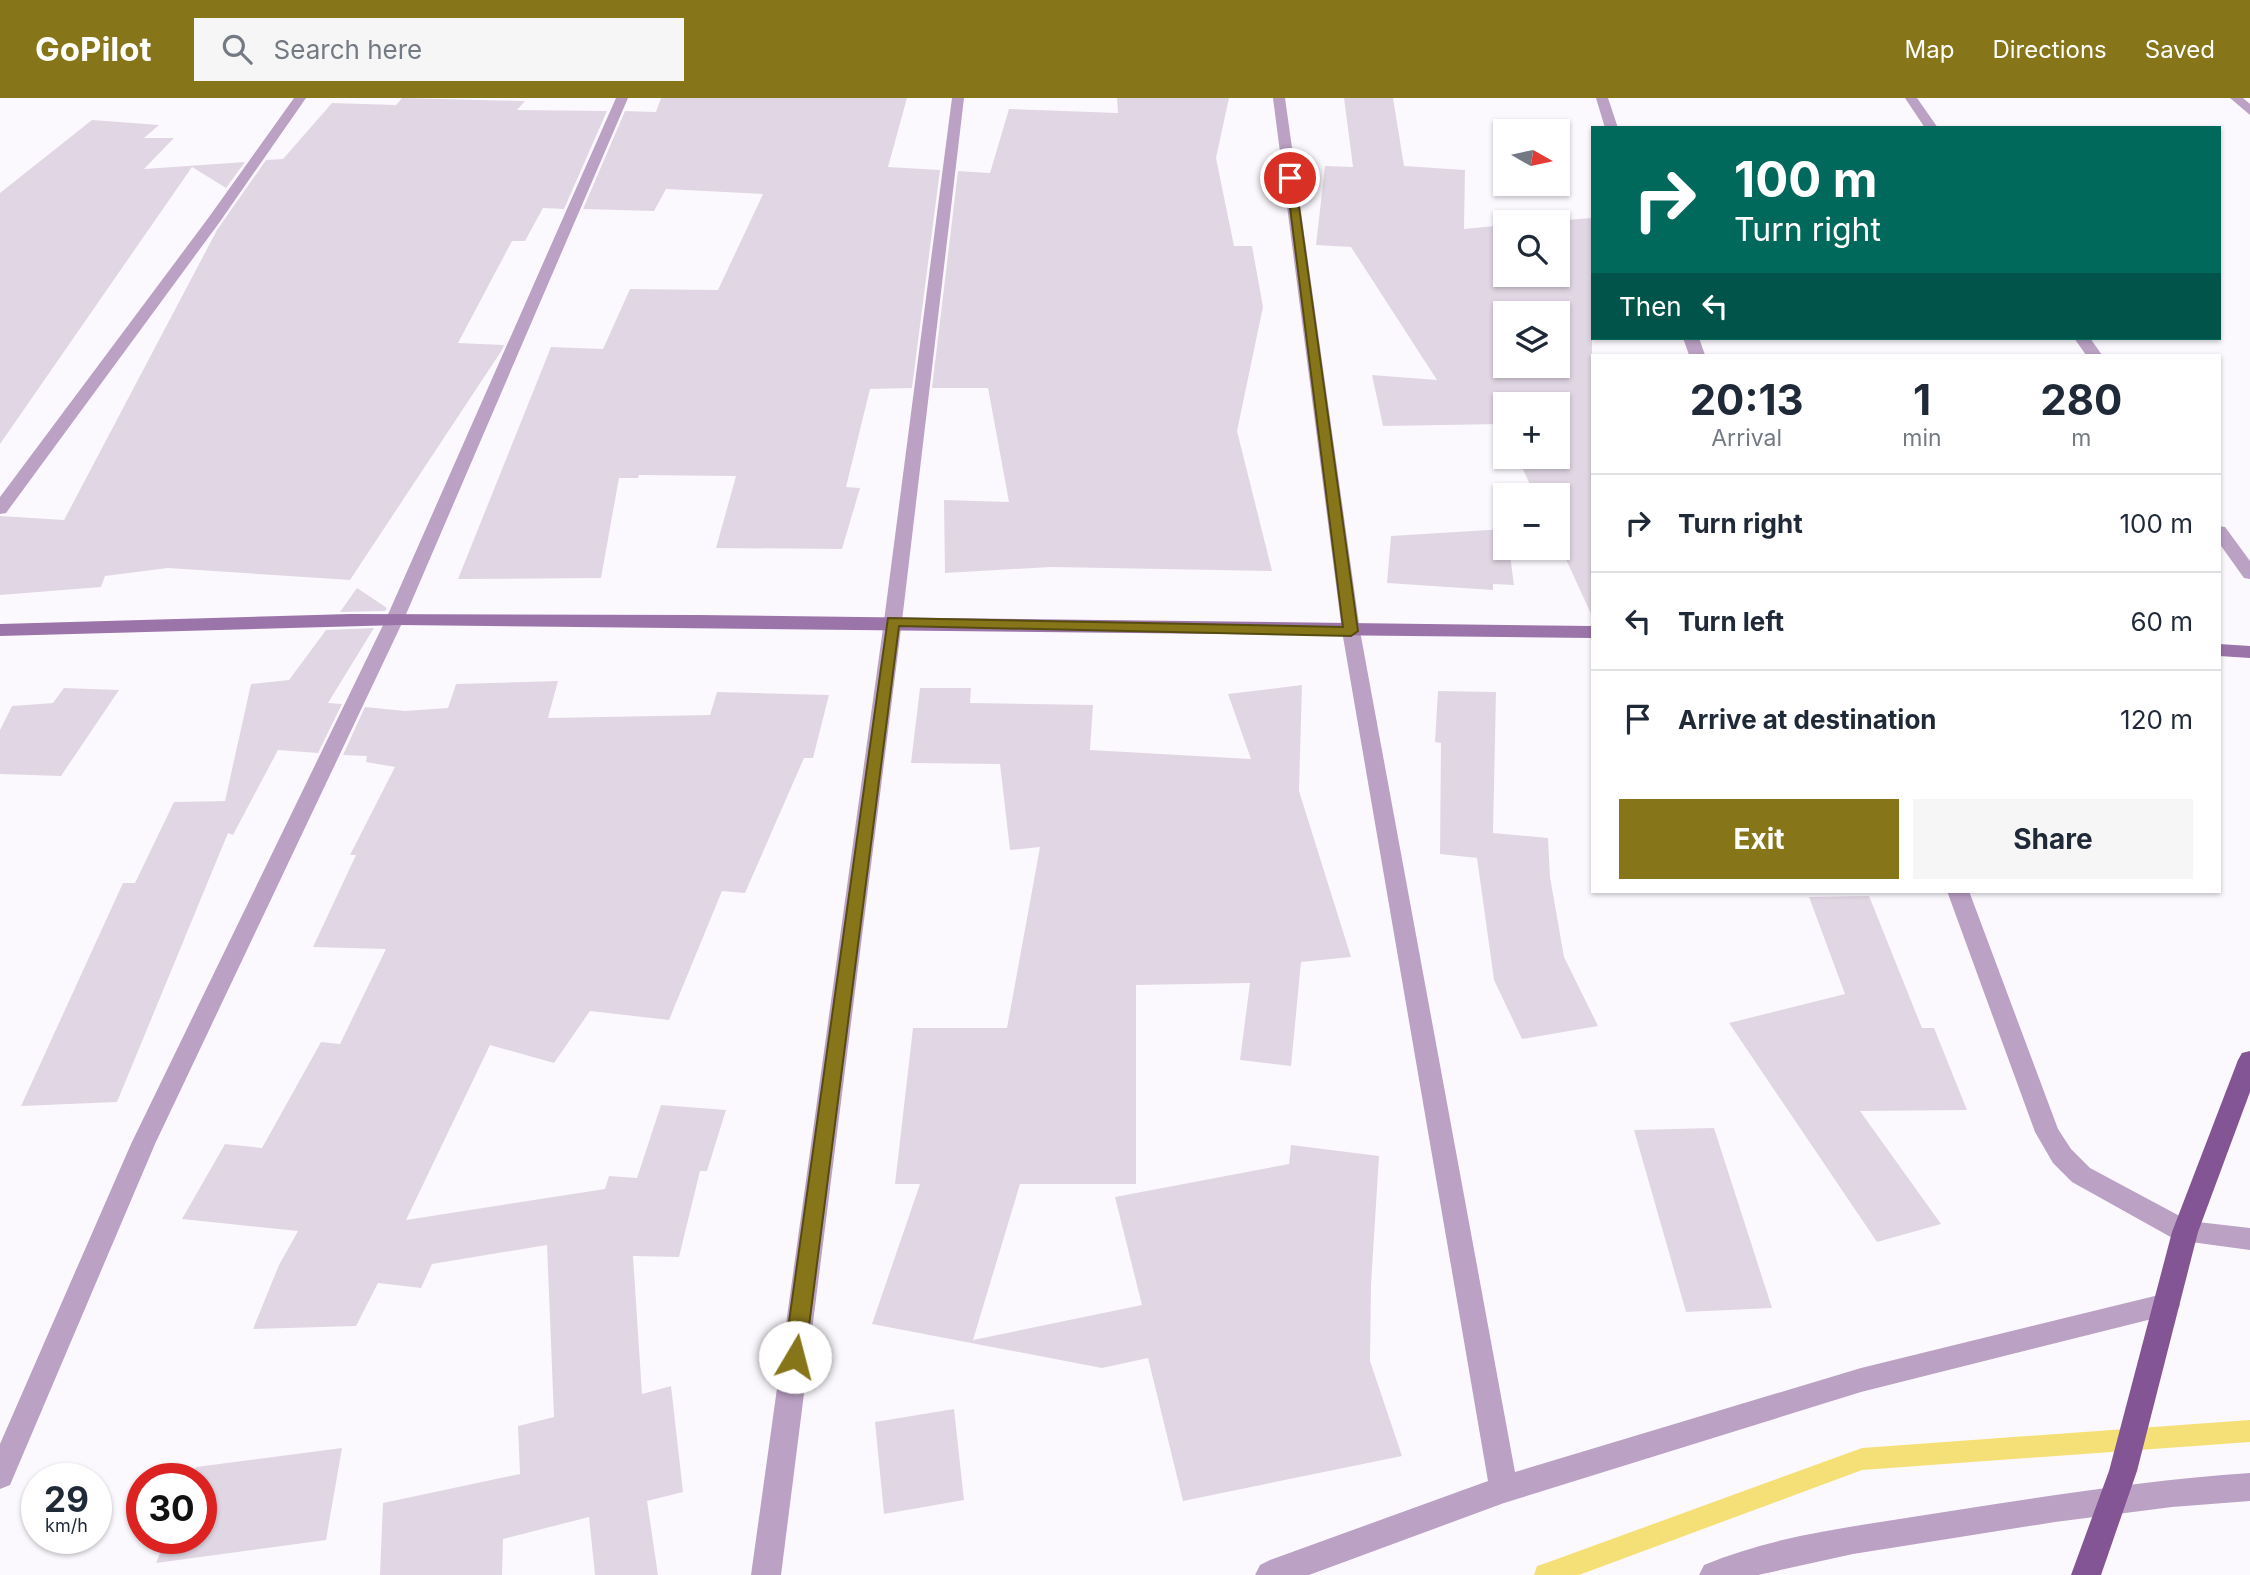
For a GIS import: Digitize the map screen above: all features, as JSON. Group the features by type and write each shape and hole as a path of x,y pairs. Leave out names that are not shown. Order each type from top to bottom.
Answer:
{"main road":[{"path":"2086,1575 2123,1471 2185,1232 2250,1060"}],"street":[{"path":"0,509 214,220 300,98"},
{"path":"0,1476 143,1144 395,619 622,98"},
{"path":"766,1575 958,98"},
{"path":"1279,98 1351,631 1504,1489"},
{"path":"1602,98 1611,126"},
{"path":"1911,98 1931,126"},
{"path":"2236,98 2250,111"},
{"path":"2221,534 2250,574"},
{"path":"0,630 395,619 892,621 1351,631 1591,632"},
{"path":"2221,650 2250,652"},
{"path":"1959,893 2047,1132 2062,1156 2081,1175 2185,1232 2250,1239"},
{"path":"1270,1575 1504,1489 1861,1380 2167,1305"},
{"path":"1714,1575 1734,1567 1829,1545 2112,1499 2250,1487"}],"building":[{"path":"402,98 525,101 517,110 607,111 564,209 543,208 525,241 512,241 458,343 504,345 502,350 350,580 168,568 105,576 101,587 0,595 0,516 64,520 217,230 266,160 283,159 332,103 396,105"},
{"path":"661,98 907,98 888,167 940,170 912,388 870,389 846,487 860,488 842,549 716,548 736,476 639,475 638,478 619,478 601,578 458,579 551,347 603,349 630,289 718,290 763,194 666,189 654,211 583,209 625,111 656,112"},
{"path":"1117,98 1229,98 1216,158 1234,246 1252,246 1263,307 1237,431 1272,571 1051,567 945,573 944,500 1009,502 988,388 932,388 958,171 990,173 1009,109 1118,113"},
{"path":"1344,98 1393,98 1404,166 1465,170 1464,229 1493,226 1493,287 1570,287 1570,220 1591,218 1591,614 1566,560 1570,560 1570,483 1529,483 1523,469 1570,469 1570,392 1493,392 1493,424 1383,426 1372,375 1437,380 1351,247 1316,245 1325,166 1353,167"},
{"path":"92,120 159,125 144,138 174,138 144,169 245,162 226,188 192,167 0,444 0,193"},
{"path":"1493,530 1493,560 1511,560 1514,585 1493,584 1493,590 1387,583 1391,536"},
{"path":"357,588 387,608 385,611 340,612"},
{"path":"374,628 328,703 342,704 318,753 278,750 233,835 228,833 117,1102 21,1106 123,883 135,883 174,802 225,801 251,684 289,680 326,630"},
{"path":"558,681 548,718 710,715 717,692 829,695 813,758 804,758 745,893 722,891 669,1020 590,1011 554,1063 490,1045 406,1220 605,1189 609,1176 637,1178 661,1105 726,1110 707,1171 700,1171 679,1257 633,1256 642,1394 671,1386 683,1492 647,1501 658,1575 595,1575 589,1517 503,1539 502,1575 380,1575 383,1503 520,1474 518,1426 554,1417 547,1245 432,1264 421,1288 378,1283 356,1326 253,1329 279,1265 298,1231 182,1219 225,1144 262,1148 321,1042 340,1044 386,949 313,947 356,855 350,855 395,767 366,762 367,756 343,755 365,707 405,711 448,708 456,684"},
{"path":"1302,685 1299,791 1351,957 1301,962 1291,1066 1240,1060 1250,983 1136,985 1136,1184 1020,1184 973,1340 1142,1305 1115,1197 1289,1164 1291,1145 1379,1156 1371,1285 1370,1361 1402,1456 1183,1501 1148,1358 1102,1368 872,1324 920,1184 895,1184 913,1028 1007,1028 1040,847 1010,850 1000,764 911,763 920,688 971,688 970,703 1093,705 1090,750 1251,759 1228,694"},
{"path":"64,688 119,690 61,776 0,774 0,730 12,706 53,703"},
{"path":"1438,691 1496,692 1493,833 1548,838 1550,877 1564,957 1598,1026 1522,1039 1494,980 1477,858 1440,854 1441,743 1435,742"},
{"path":"1869,896 1922,1028 1934,1028 1967,1110 1860,1111 1941,1224 1877,1242 1729,1023 1845,994 1809,897"},
{"path":"1714,1128 1772,1308 1686,1312 1634,1130"},
{"path":"954,1409 964,1500 884,1514 875,1422"},
{"path":"342,1448 326,1540 156,1563 160,1554 217,1554 217,1464"}],"waterway":[{"path":"1546,1575 1862,1459 2250,1431"}],"route":[{"path":"795,1357 892,621 1351,631 1290,178"}]}
